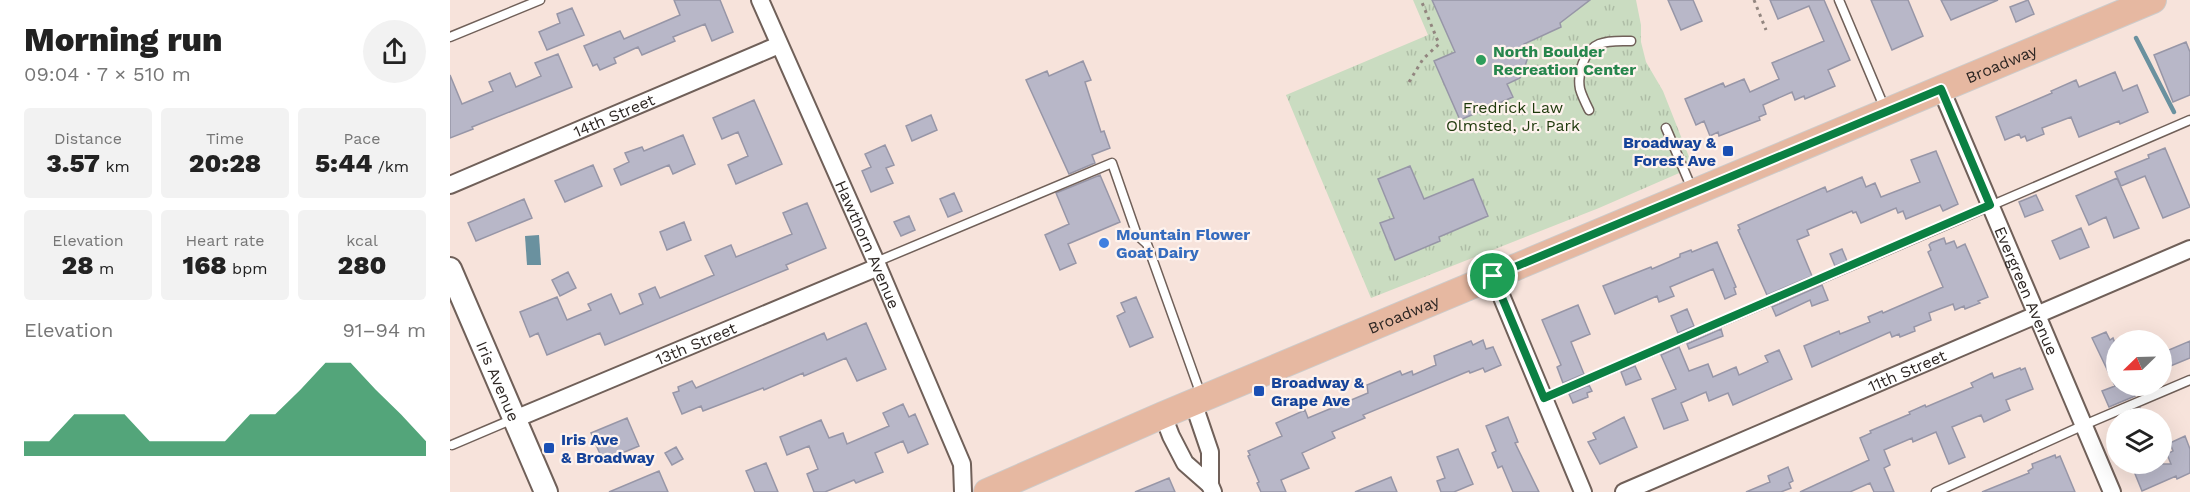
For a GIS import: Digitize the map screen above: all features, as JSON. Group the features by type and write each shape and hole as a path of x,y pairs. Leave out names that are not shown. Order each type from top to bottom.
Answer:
{"main road":[{"name":"Broadway","path":"987,492 1198,400 2153,0"},
{"name":"Iris Avenue","path":"450,269 546,492"}],"street":[{"name":"Hawthorn Avenue","path":"760,0 962,464 963,492"},
{"name":"14th Street","path":"450,185 779,45"},
{"name":"Evergreen Avenue","path":"1941,89 2112,492"},
{"name":"11th Street","path":"1624,492 2190,249"},
{"name":"13th Street","path":"515,419 877,265"},
{"path":"1493,276 1583,492"},
{"path":"1198,400 1210,452 1211,489"},
{"path":"1163,415 1185,463 1211,489"}],"lane":[{"path":"450,38 540,0"},
{"path":"1839,0 1886,112"},
{"path":"1589,110 1580,89 1580,73 1589,51 1598,44 1631,41"},
{"path":"1544,398 2190,120"},
{"path":"1666,128 1694,193"},
{"path":"877,265 1112,163 1137,235 1147,244 1198,400"},
{"path":"1936,492 2190,380"},
{"path":"452,445 515,419"}],"path":[{"path":"1409,82 1423,59 1439,44 1421,0"},
{"path":"1754,0 1766,30"}],"green space":[{"name":"Fredrick Law Olmsted, Jr. Park","path":"1413,0 1636,0 1646,62 1663,91 1693,167 1599,208 1371,298 1286,95 1428,35"}],"water":[{"path":"539,235 541,265 527,265 525,236"}],"building":[{"path":"674,0 720,0 733,32 712,41 705,24 673,37 675,41 642,55 638,47 614,58 616,63 600,70 597,64 593,66 584,46 620,31 624,39 680,15"},
{"name":"North Boulder Recreation Center","path":"1432,0 1590,0 1560,23 1561,27 1524,44 1527,60 1524,69 1520,78 1507,84 1513,97 1460,120 1434,61 1455,52"},
{"path":"1668,0 1693,0 1702,21 1681,30"},
{"path":"1770,0 1824,0 1850,60 1828,70 1835,86 1805,99 1804,96 1795,100 1792,92 1763,105 1766,114 1759,117 1760,120 1719,136 1718,132 1710,136 1704,121 1696,125 1685,99 1723,83 1725,87 1744,79 1750,92 1779,79 1772,63 1824,41 1809,6 1778,19"},
{"path":"1871,0 1908,0 1923,36 1892,50"},
{"path":"1941,0 1998,0 1951,20"},
{"path":"2028,0 2034,14 2016,22 2010,7"},
{"path":"572,8 584,35 547,50 539,32 560,23 557,14"},
{"path":"2186,42 2190,52 2190,95 2173,102 2154,55"},
{"path":"558,54 572,87 450,138 450,75 462,104 493,91 489,82 510,73 516,87 541,76 535,63"},
{"path":"1083,61 1091,80 1085,82 1101,132 1104,131 1110,148 1092,155 1095,163 1069,174 1026,80 1047,71 1049,76"},
{"path":"2115,72 2123,91 2137,85 2148,112 2079,137 2071,117 2042,128 2044,134 2027,141 2025,136 2021,138 2019,134 2005,140 1996,117 2076,80 2079,87"},
{"path":"754,100 782,164 736,184 728,165 748,156 738,132 722,139 713,118"},
{"path":"931,115 937,130 912,141 906,126"},
{"path":"683,135 695,164 673,174 669,165 621,185 614,169 629,162 625,153 642,147 644,151"},
{"path":"885,145 894,165 886,168 893,183 871,192 862,171 871,167 865,154"},
{"path":"2165,148 2190,207 2163,218 2145,176 2121,186 2115,172 2149,158 2148,155"},
{"path":"1936,151 1958,204 1943,211 1940,205 1906,219 1903,211 1898,213 1896,208 1861,223 1856,212 1852,211 1807,230 1809,235 1797,240 1812,276 1767,295 1738,230 1740,229 1738,225 1825,187 1827,192 1862,177 1866,187 1875,183 1881,197 1920,182 1911,160"},
{"path":"593,165 602,186 565,202 555,181"},
{"path":"1410,166 1424,199 1473,179 1488,216 1439,237 1440,241 1395,260 1380,223 1394,218 1378,179"},
{"path":"1100,175 1120,222 1068,244 1076,263 1060,270 1045,235 1069,224 1056,193"},
{"path":"2117,178 2139,228 2114,238 2106,217 2089,225 2076,196"},
{"path":"954,193 962,211 948,217 940,199"},
{"path":"2036,195 2043,210 2025,217 2019,202"},
{"path":"524,199 532,218 476,241 468,223"},
{"path":"807,203 826,248 786,265 788,269 605,345 600,333 547,355 538,333 530,337 520,312 557,297 567,320 591,310 588,304 611,294 620,314 643,304 639,294 655,287 660,298 714,275 705,256 731,245 736,257 792,234 783,213"},
{"path":"909,216 915,230 901,236 894,222"},
{"path":"684,222 691,240 667,250 660,232"},
{"path":"2081,228 2089,247 2060,259 2052,241"},
{"path":"1944,238 1946,244 1954,241 1957,248 1965,244 1988,297 1965,309 1964,306 1955,310 1953,304 1929,313 1931,320 1914,327 1915,331 1900,337 1899,334 1892,337 1890,332 1812,367 1804,346 1839,331 1840,334 1870,322 1868,317 1882,311 1883,313 1943,287 1928,252 1931,250 1929,245 1931,243"},
{"path":"1717,242 1736,287 1734,288 1736,294 1725,299 1713,269 1670,287 1674,296 1659,302 1657,296 1615,314 1603,286 1651,267 1652,269 1680,257 1680,254"},
{"path":"1842,249 1847,261 1835,266 1830,254"},
{"path":"568,272 576,288 560,296 552,280"},
{"path":"1822,285 1828,300 1812,306 1810,300 1776,316 1772,307"},
{"path":"1136,297 1153,337 1130,347 1117,316 1125,312 1121,303"},
{"path":"1578,305 1590,334 1571,342 1584,374 1563,383 1557,367 1561,365 1542,320"},
{"path":"1687,309 1694,326 1678,333 1671,316"},
{"path":"866,323 886,369 857,381 846,358 804,376 803,373 764,390 763,388 703,411 701,406 682,414 673,393 679,391 678,387 692,381 696,388 824,333 827,340"},
{"path":"1721,329 1723,336 1689,349 1687,344"},
{"path":"2106,332 2106,367 2092,338"},
{"path":"1483,340 1486,349 1493,347 1501,365 1485,372 1483,368 1470,373 1469,371 1363,415 1365,418 1332,432 1335,438 1302,453 1309,468 1281,480 1286,492 1261,492 1248,451 1282,436 1276,423 1305,410 1308,418 1368,393 1367,385 1400,371 1402,375 1412,371 1413,375 1436,365 1434,356 1471,341 1473,345"},
{"path":"2190,341 2190,358 2172,365 2172,349"},
{"path":"1679,347 1689,371 1708,364 1713,377 1736,367 1739,375 1768,362 1765,356 1779,350 1792,379 1733,405 1728,393 1709,401 1706,392 1681,403 1688,420 1664,429 1652,399 1676,389 1661,355"},
{"path":"1635,366 1641,379 1626,385 1621,372"},
{"path":"2020,368 2021,370 2025,368 2033,389 2006,400 2010,410 1984,422 1981,415 1952,427 1965,457 1949,464 1936,432 1913,442 1912,438 1884,450 1890,465 1884,468 1894,492 1874,492 1870,483 1850,492 1800,492 1869,460 1860,438 1871,433 1870,431 1925,405 1926,407 1973,387 1971,383 1992,373 1994,378"},
{"path":"1589,385 1592,391 1587,393 1588,397 1573,403 1569,394"},
{"path":"2106,389 2106,396 2135,396 2109,407 2102,391"},
{"path":"903,404 909,417 915,414 928,444 908,453 903,441 875,453 883,472 856,483 854,480 825,492 814,492 807,474 818,469 809,446 787,455 780,437 821,420 829,438 843,433 847,444 889,426 883,413"},
{"path":"1508,417 1518,442 1515,443 1539,492 1513,492 1502,466 1498,468 1492,453 1496,451 1486,426"},
{"path":"1624,417 1637,447 1600,464 1588,442 1596,439 1593,433"},
{"path":"627,418 639,446 603,461 591,433"},
{"path":"2185,436 2190,449 2190,473 2177,479 2176,476 2142,491 2135,474 2172,474 2172,442"},
{"path":"676,447 683,459 672,465 665,453"},
{"path":"1458,449 1473,484 1454,492 1441,492 1437,481 1445,478 1437,457"},
{"path":"2055,455 2056,458 2060,456 2075,492 1982,492 2029,473 2028,471 2033,468 2032,464"},
{"path":"766,463 778,492 755,492 746,471"},
{"path":"1788,467 1793,481 1789,483 1791,488 1781,492 1746,492 1770,482 1768,476"},
{"path":"659,471 668,492 609,492"},
{"path":"1391,477 1397,492 1355,492"},
{"path":"1169,478 1175,492 1135,492"}],"waterway":[{"path":"2136,38 2174,112"}],"place":[{"name":"North Boulder Recreation Center","path":"1481,60"},
{"name":"Broadway & Forest Ave","path":"1728,151"},
{"name":"Mountain Flower Goat Dairy","path":"1104,243"},
{"name":"Broadway & Grape Ave","path":"1259,391"},
{"name":"Iris Ave & Broadway","path":"549,448"}],"route":[{"path":"1941,89 1990,205 1544,398 1493,276 1941,89"}]}
